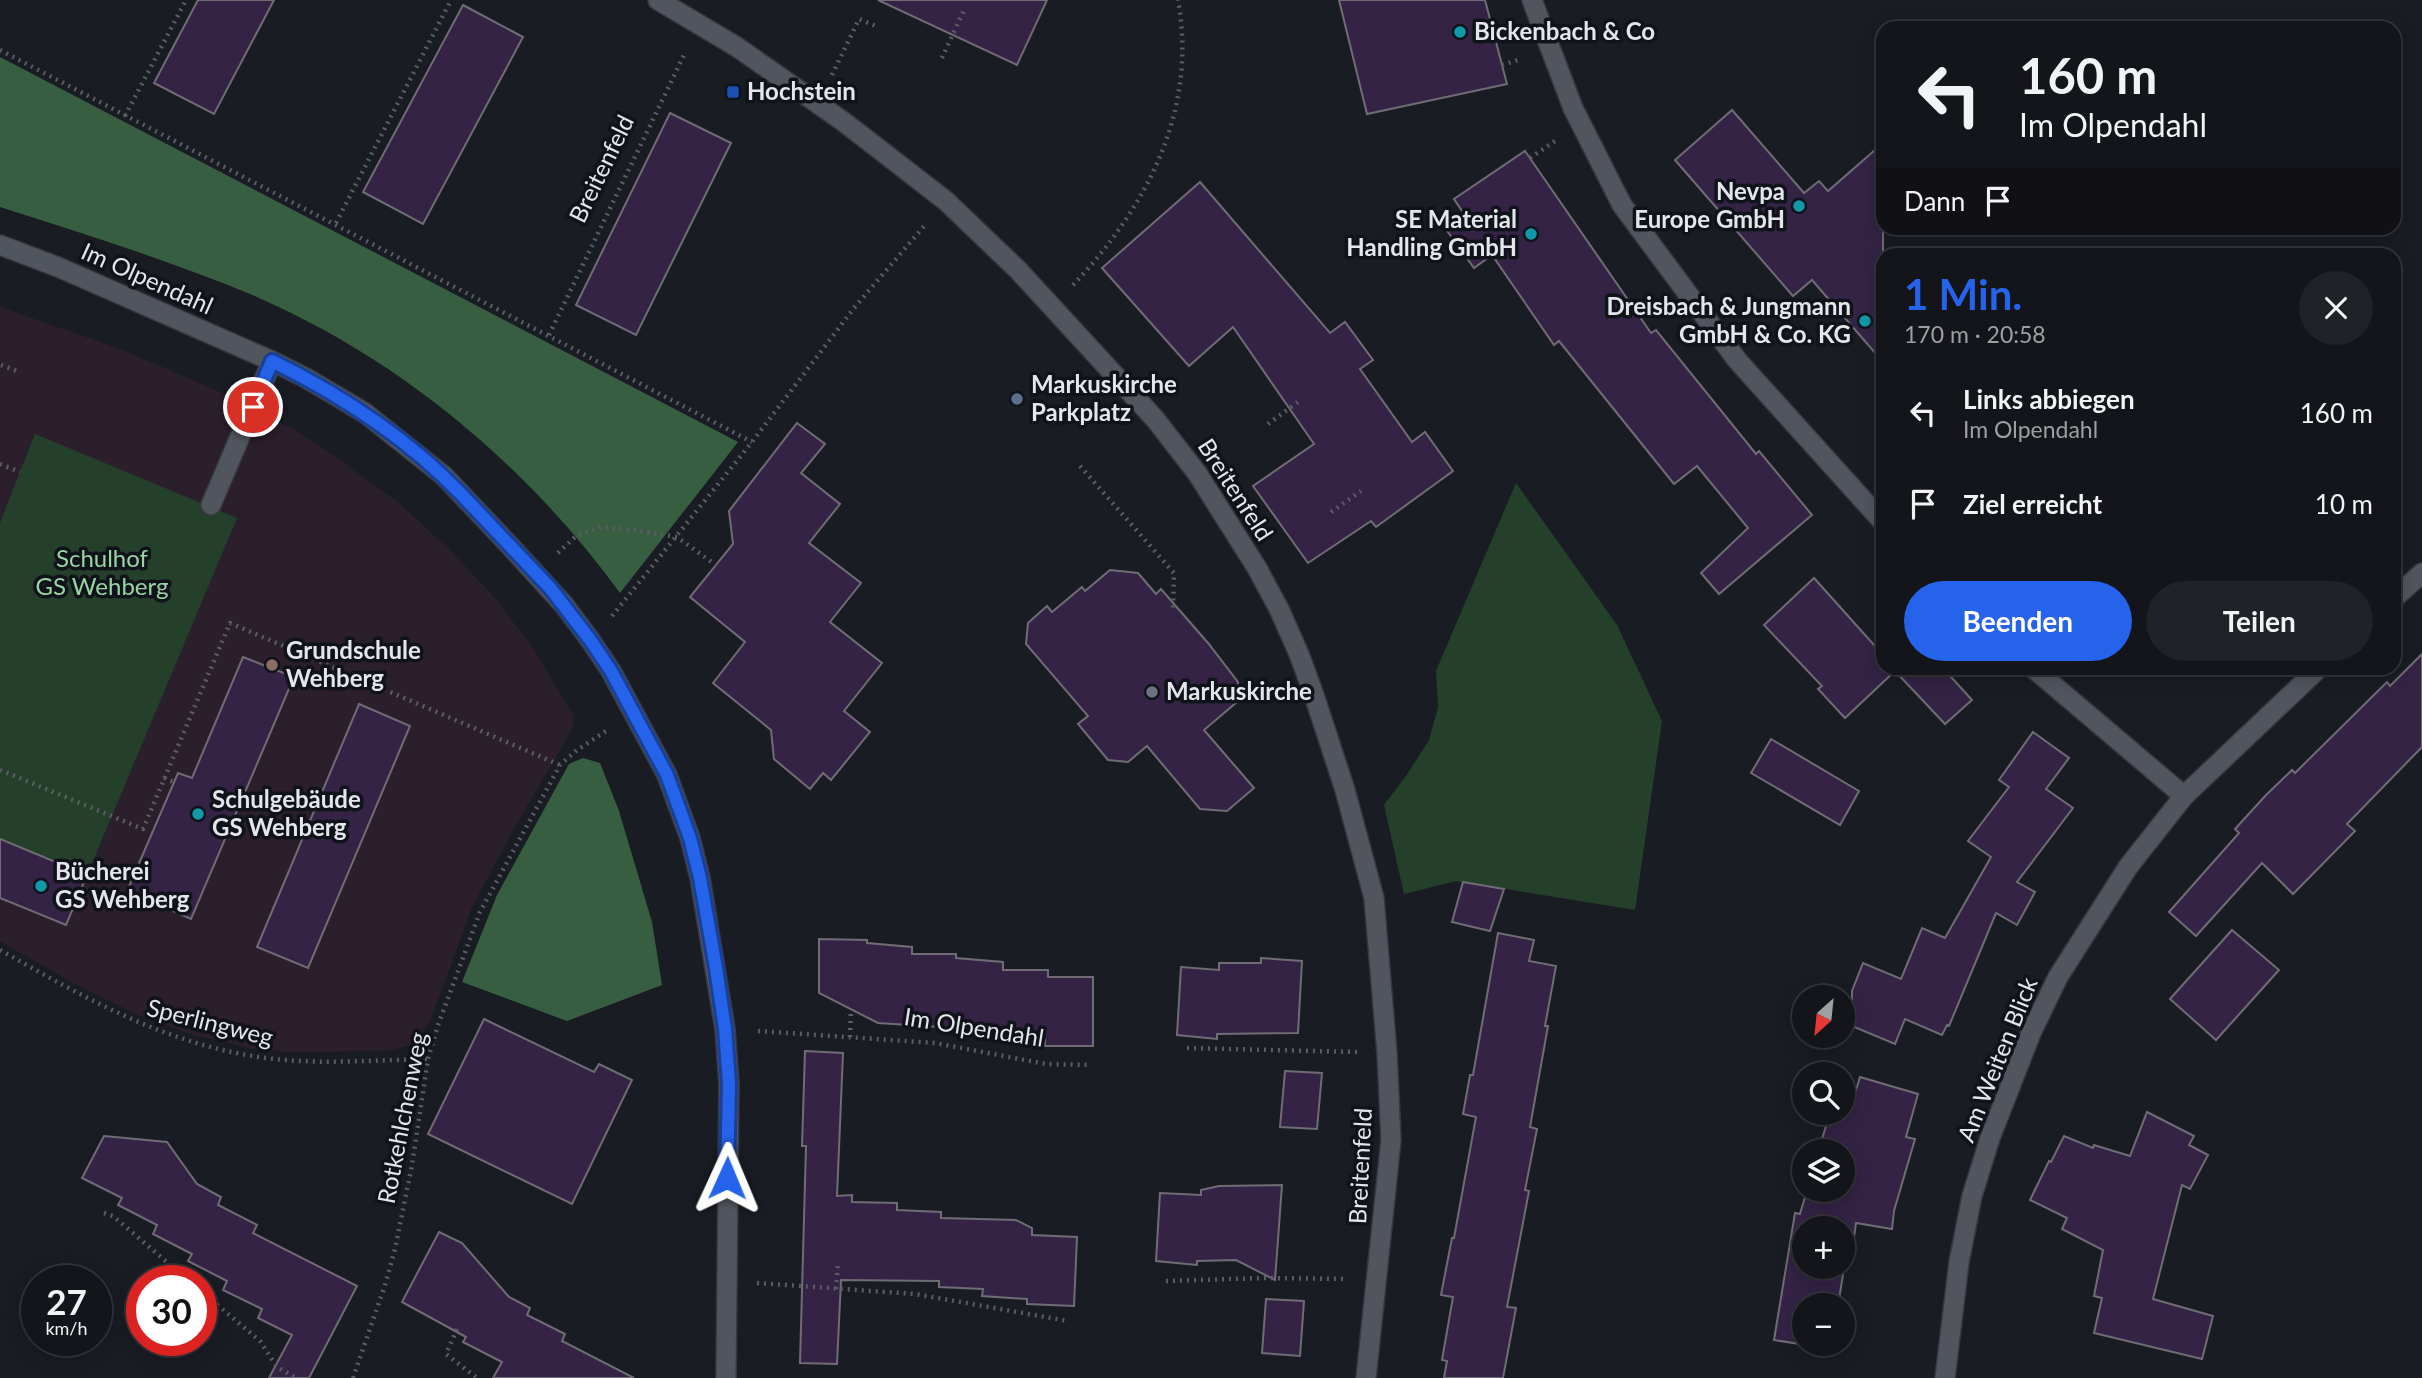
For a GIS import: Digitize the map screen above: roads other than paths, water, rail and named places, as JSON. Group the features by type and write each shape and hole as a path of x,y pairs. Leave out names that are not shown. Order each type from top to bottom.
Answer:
{"street":[{"name":"Breitenfeld","path":"658,0 799,90 946,201 1052,305 1156,419 1197,473 1257,568 1299,654 1345,790 1374,898 1391,1139 1366,1378"},
{"path":"1532,0 1573,108 1622,205 1737,360 1876,514"},
{"name":"Im Olpendahl","path":"0,245 58,267 272,361 365,413 444,476 564,605 611,671 667,775 690,838 708,919 725,1029 729,1084 726,1378"},
{"path":"211,505 272,361"},
{"path":"2401,592 2422,573"},
{"path":"2041,675 2184,796"},
{"name":"Am Weiten Blick","path":"1945,1378 1959,1262 1972,1196 1990,1138 2031,1033 2058,977 2128,867 2184,796 2312,675"}],"place":[{"name":"Bickenbach & Co","path":"1460,32"},
{"name":"Hochstein","path":"733,92"},
{"name":"Nevpa Europe GmbH","path":"1799,206"},
{"name":"SE Material Handling GmbH","path":"1531,234"},
{"name":"Dreisbach & Jungmann GmbH & Co. KG","path":"1865,321"},
{"name":"Markuskirche Parkplatz","path":"1017,399"},
{"name":"Grundschule Wehberg","path":"272,665"},
{"name":"Markuskirche","path":"1152,692"},
{"name":"Schulgebäude GS Wehberg","path":"198,814"},
{"name":"Bücherei GS Wehberg","path":"41,886"}],"park label":[{"name":"Schulhof GS Wehberg","path":"102,573"}]}
